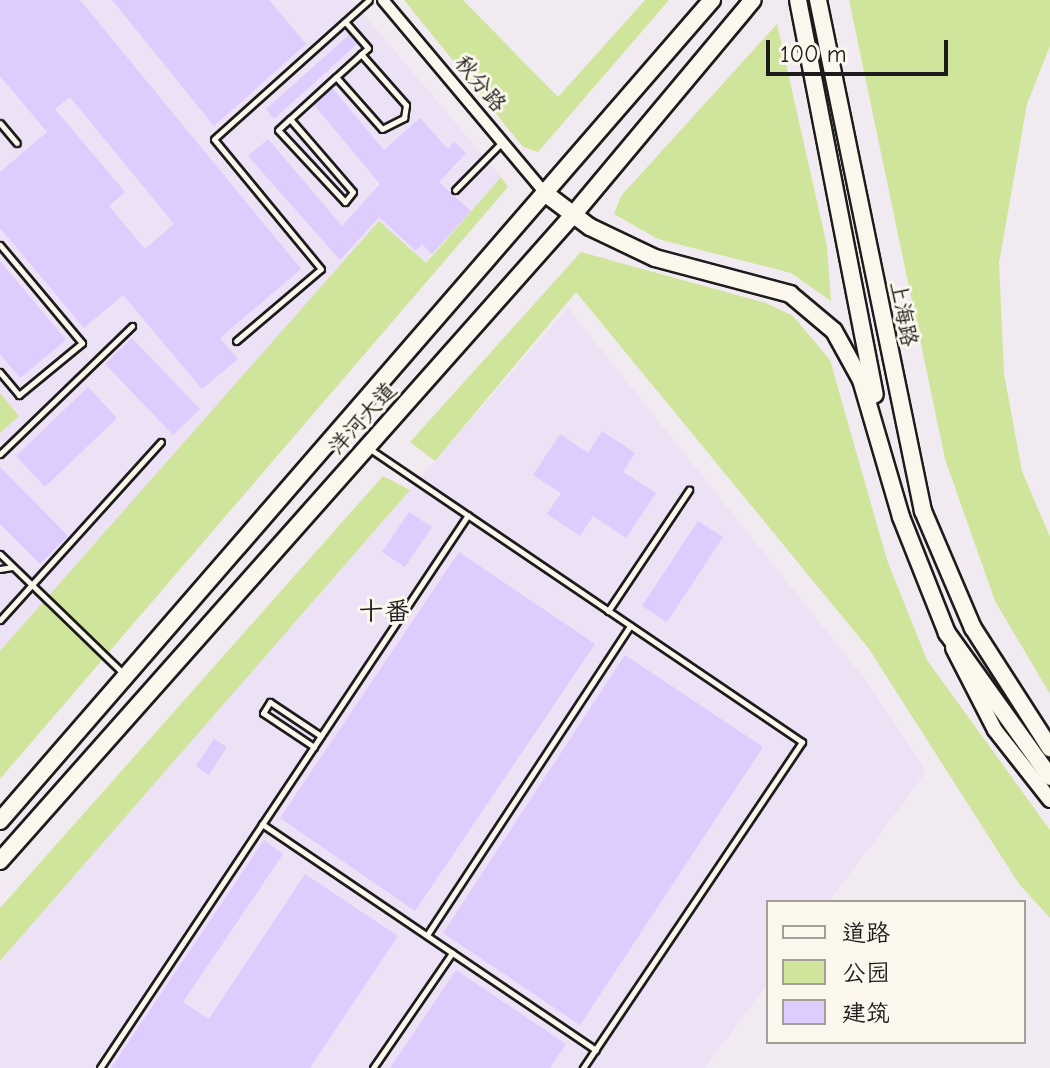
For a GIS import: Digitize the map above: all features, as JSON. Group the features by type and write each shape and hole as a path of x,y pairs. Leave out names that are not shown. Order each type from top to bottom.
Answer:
{"main road":[{"name":"洋河大道","path":"0,821 129,679 712,0"},
{"name":"洋河大道","path":"0,861 573,215 753,0"},
{"name":"上海路","path":"798,0 901,517"},
{"name":"上海路","path":"818,0 906,443 923,511 973,628 1050,748"},
{"name":"上海路","path":"546,194 573,215 655,258 742,276 812,308 861,380 901,517 947,633 995,730 1050,800"},
{"name":"上海路","path":"973,628 1050,736"},
{"name":"上海路","path":"947,633 1050,777"}],"street":[{"name":"秋分路","path":"383,0 546,194"}],"lane":[{"path":"236,341 321,269 214,139 369,0"},
{"path":"290,119 353,192 345,202 278,130 290,119 336,77 361,54 368,48 345,22"},
{"path":"336,77 382,129 404,118 406,105 361,54"},
{"path":"0,123 17,143"},
{"path":"455,190 502,142"},
{"path":"0,245 82,343 19,395 0,372"},
{"path":"0,454 132,326"},
{"path":"0,620 161,442"},
{"path":"367,447 802,742 583,1068"},
{"path":"608,611 689,490"},
{"path":"100,1068 468,515"},
{"path":"0,554 129,679"},
{"path":"0,569 13,567"},
{"path":"427,935 630,626"},
{"path":"314,747 263,713 270,702 321,737"},
{"path":"262,824 596,1050"},
{"path":"373,1068 452,953"}],"shaded area":[{"path":"0,0 352,0 501,177 425,263 379,222 0,651"},
{"path":"568,308 864,678 926,772 830,900 766,900 766,986 705,1068 0,1068 0,961"}],"green space":[{"path":"404,0 463,0 558,97 645,0 669,0 538,152 523,147"},
{"path":"849,0 1050,0 1050,46 1027,104 999,263 1004,374 1022,471 1050,537 1050,694 995,601 945,459"},
{"path":"777,24 827,246 831,301 791,273 658,239 614,214 621,196"},
{"path":"501,177 508,187 0,779 0,651 379,221 426,263"},
{"path":"581,252 766,303 793,316 830,360 887,560 927,660 1050,830 1050,918 1019,884 869,649 576,292 435,461 410,442"},
{"path":"0,393 19,416 0,433"},
{"path":"383,476 410,490 0,961 0,908"}],"building":[{"path":"0,0 80,0 301,269 220,338 238,359 202,389 123,295 84,328 0,228 0,172 47,132 0,76","holes":["70,97 174,224 145,249 109,206 125,192 55,109"]},
{"path":"112,0 269,0 306,44 214,126"},
{"path":"349,35 357,44 274,119 266,109"},
{"path":"332,88 384,150 420,118 448,149 454,142 466,153 439,182 471,211 432,254 422,244 416,251 379,217 340,260 248,156 268,139 342,226 380,184 314,105"},
{"path":"0,261 66,340 20,378 0,354"},
{"path":"132,338 200,409 173,435 105,364"},
{"path":"88,387 117,418 45,487 16,456"},
{"path":"602,431 635,453 623,472 656,493 626,538 593,516 580,536 547,514 561,493 533,475 560,434 588,453"},
{"path":"0,467 68,536 40,564 0,524"},
{"path":"409,512 432,527 405,567 382,552"},
{"path":"698,521 723,537 667,622 642,606"},
{"path":"459,552 595,644 415,911 280,818"},
{"path":"625,655 763,747 580,1025 443,933"},
{"path":"214,739 227,747 209,775 196,766"},
{"path":"264,840 283,854 183,1002 209,1019 305,874 398,936 310,1068 111,1068"},
{"path":"456,970 566,1044 550,1068 390,1068"}],"district":[{"name":"十番","path":"384,613"}]}
